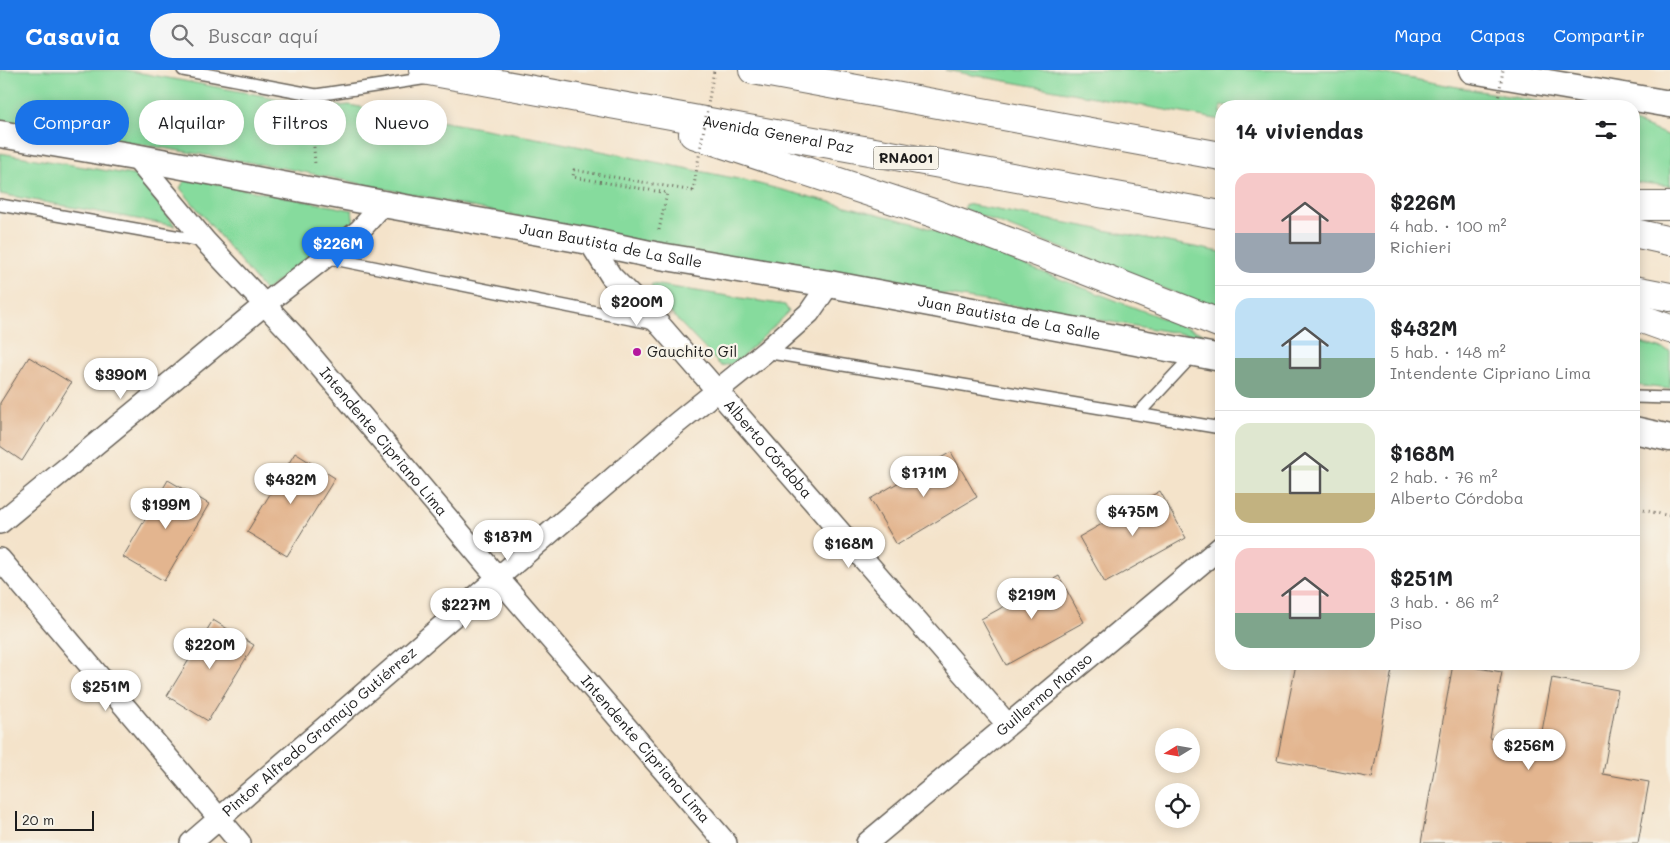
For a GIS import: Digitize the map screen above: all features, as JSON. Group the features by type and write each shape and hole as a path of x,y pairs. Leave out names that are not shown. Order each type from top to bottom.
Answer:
{"highway":[{"path":"753,70 1215,155"},
{"name":"Avenida General Paz","path":"436,72 1215,214"},
{"path":"592,100 933,213 1215,322"},
{"path":"1640,206 1670,206"},
{"path":"1640,235 1670,241"},
{"path":"1640,291 1670,297"},
{"path":"1640,318 1670,329"}],"street":[{"path":"1472,70 1665,104"},
{"name":"Juan Bautista de La Salle","path":"0,134 135,156 383,204 589,241 654,255 829,284 1215,357"},
{"name":"Intendente Cipriano Lima","path":"135,156 205,241 296,338 498,578 726,843"},
{"path":"0,523 264,305 360,230 383,204"},
{"name":"Alberto Córdoba","path":"589,241 611,276 660,325 718,390 1008,724"},
{"name":"Pintor Alfredo Gramajo Gutiérrez","path":"191,843 670,429 810,314 829,284"},
{"path":"1640,431 1670,438"},
{"name":"Guillermo Manso","path":"867,843 1215,552"},
{"path":"0,559 240,843"}],"lane":[{"path":"183,70 316,94 436,72"},
{"path":"0,205 205,241"},
{"path":"324,257 660,325"},
{"path":"765,352 1215,427"},
{"path":"1138,414 1194,354"},
{"path":"1640,397 1670,398"}],"path":[{"path":"654,255 667,193 573,177 574,170 693,192 714,70"},
{"path":"1497,100 1503,70"},
{"path":"314,145 316,191"},
{"path":"1640,509 1670,516"}],"green space":[{"path":"0,70 125,70 286,100 254,100 254,145 346,145 346,105 349,105 356,106 356,145 447,145 447,122 547,140 743,180 917,224 1215,339 680,250 289,169 144,145 244,145 244,100 139,100 139,144 129,142 129,100 15,100 15,123 0,121"},
{"path":"945,70 1363,70 1530,100 1215,100 1215,119"},
{"path":"1640,124 1670,136 1670,186 1640,183"},
{"path":"0,153 138,176 175,226 0,194"},
{"path":"186,178 352,210 354,223 265,291 180,188"},
{"path":"966,204 1215,251 1215,309 1154,285 964,209"},
{"path":"652,284 785,305 789,312 736,363 721,366 651,292"},
{"path":"1640,343 1670,351 1670,389 1640,386"}],"building":[{"path":"29,357 71,383 22,461 0,446 0,403"},
{"path":"951,452 977,497 897,545 870,499"},
{"path":"295,453 335,478 287,556 247,532"},
{"path":"168,480 209,504 164,581 123,557"},
{"path":"1160,491 1186,538 1105,583 1079,537"},
{"path":"1059,576 1084,622 1006,665 981,619"},
{"path":"213,620 254,645 208,721 167,696"},
{"path":"1295,670 1392,670 1372,778 1277,760"},
{"path":"1452,670 1490,670 1502,672 1490,738 1539,747 1552,678 1618,690 1603,774 1649,782 1638,843 1421,843"}],"place":[{"name":"Gauchito Gil","path":"637,352"}]}
